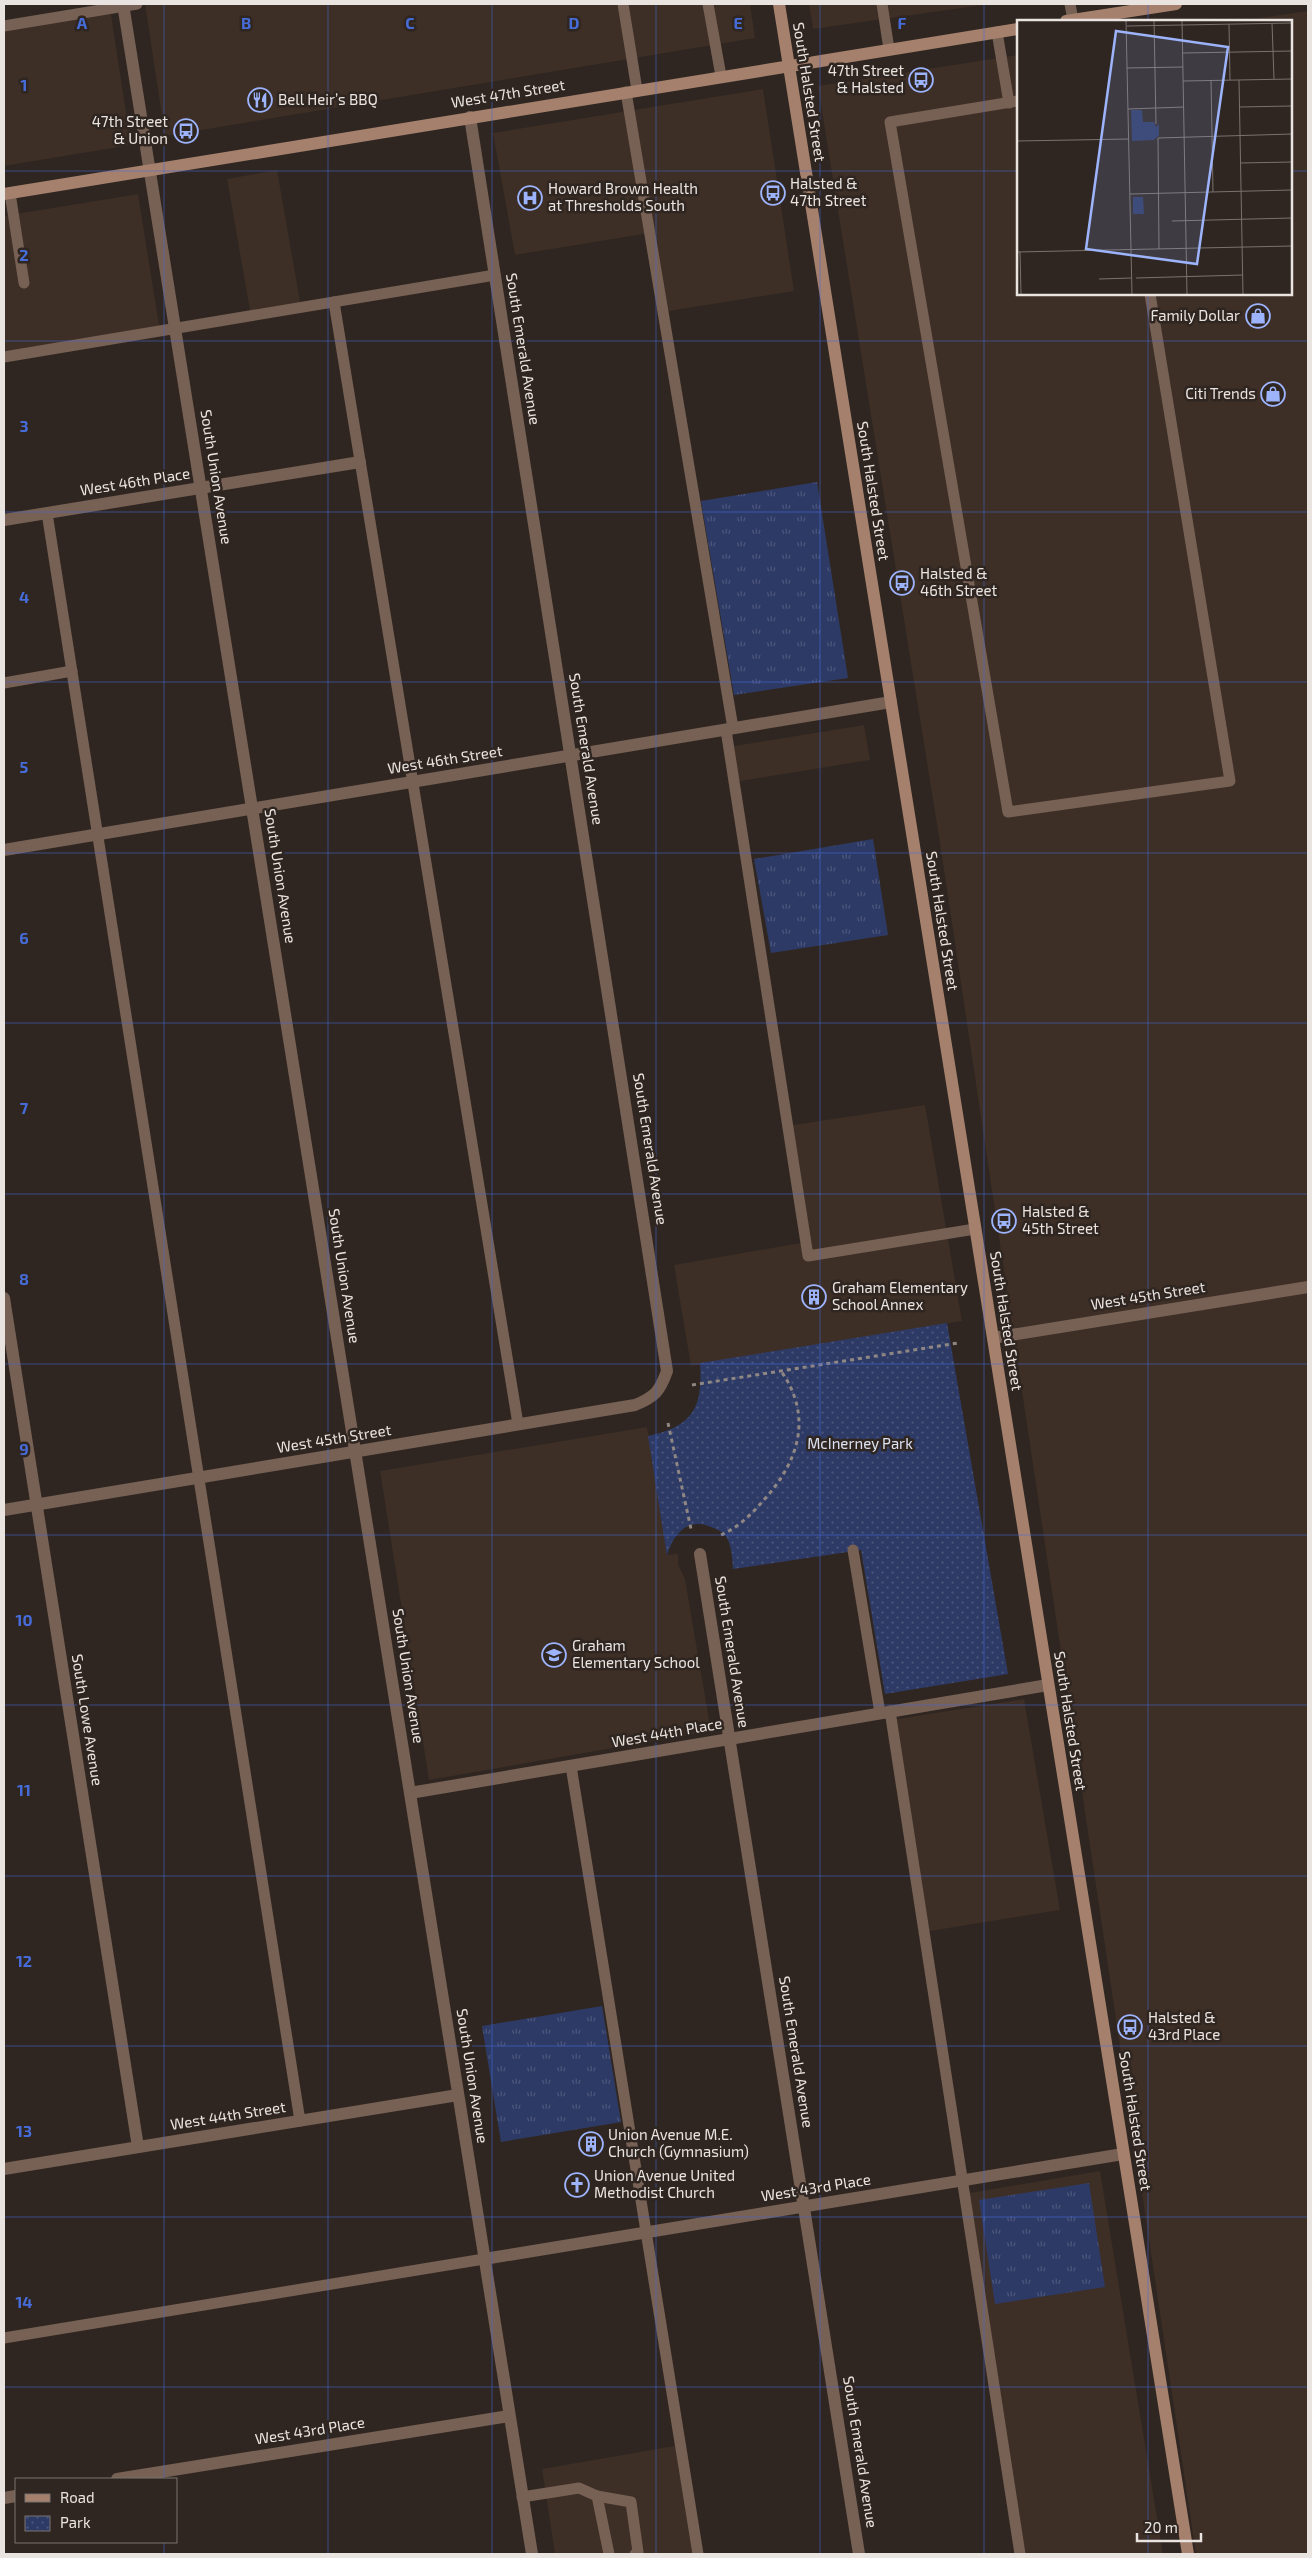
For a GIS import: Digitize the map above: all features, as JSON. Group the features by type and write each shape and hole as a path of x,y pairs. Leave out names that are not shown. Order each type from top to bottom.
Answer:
{"main road":[{"name":"South Halsted Street","path":"779,4 1188,2554"},
{"path":"1074,20 1133,7 1176,4"},
{"name":"West 47th Street","path":"7,193 1017,29"}],"street":[{"name":"South Union Avenue","path":"123,5 532,2554"},
{"name":"South Emerald Avenue","path":"470,117 666,1352 667,1371 662,1385"},
{"name":"West 46th Place","path":"4,520 360,462"},
{"name":"West 46th Street","path":"4,850 891,702"},
{"name":"West 45th Street","path":"992,1338 1308,1287"},
{"name":"South Lowe Avenue","path":"4,1298 138,2148"},
{"name":"West 45th Street","path":"4,1510 635,1404 652,1398 662,1385"},
{"name":"South Emerald Avenue","path":"700,1554 859,2554"},
{"name":"West 44th Place","path":"410,1793 1048,1685"},
{"name":"West 44th Street","path":"4,2169 458,2095"},
{"name":"West 43rd Place","path":"484,2259 1123,2154"},
{"name":"West 43rd Place","path":"123,2478 509,2416"}],"lane":[{"path":"4,26 137,4"},
{"path":"623,4 632,91 808,1256 975,1229"},
{"path":"708,4 721,76"},
{"path":"882,4 889,49"},
{"path":"1070,4 1070,20"},
{"path":"997,32 1013,102 890,122 1008,812 1230,781 1150,295"},
{"path":"7,193 24,283"},
{"path":"4,357 495,275"},
{"path":"334,302 518,1424"},
{"path":"47,513 300,2121"},
{"path":"4,683 72,671"},
{"path":"853,1550 885,1712 962,2180 1020,2554"},
{"path":"570,1766 698,2554"},
{"path":"4,2338 484,2259"},
{"path":"522,2497 579,2488 596,2496 631,2502 638,2552 635,2554"},
{"path":"596,2496 609,2554"}],"path":[{"path":"692,1385 958,1343"},
{"path":"721,1535 730,1531 756,1509 779,1484 792,1460 800,1436 798,1409 791,1386 781,1371"},
{"path":"668,1423 691,1529"}],"shaded area":[{"path":"145,4 750,4 755,38 165,136"},
{"path":"809,4 990,4 813,29"},
{"path":"110,8 131,145 4,166 4,26"},
{"path":"1308,11 1308,2554 1196,2554 940,843 818,86 1017,55 1017,295 1292,295 1292,20 1246,20"},
{"path":"763,89 794,291 663,312 650,233 515,255 493,133"},
{"path":"277,170 301,307 251,316 227,179"},
{"path":"138,194 160,331 4,357 4,216"},
{"path":"864,725 870,760 734,782 728,747"},
{"path":"925,1105 962,1321 691,1366 674,1265 806,1242 787,1126"},
{"name":"Graham Elementary School","path":"647,1427 667,1555 678,1554 678,1564 685,1579 711,1731 429,1780 380,1471"},
{"path":"1024,1699 1060,1910 924,1932 891,1720"},
{"path":"1100,2171 1163,2554 1020,2554 964,2194"},
{"path":"680,2445 698,2554 555,2554 542,2469"}],"green space":[{"path":"817,482 848,678 734,695 701,501"},
{"path":"873,839 888,935 771,953 754,859"},
{"name":"McInerney Park","path":"947,1323 1008,1674 885,1694 861,1550 733,1569 730,1547 725,1535 703,1524 695,1524 677,1535 667,1556 648,1436 676,1427 692,1413 697,1403 699,1392 700,1363"},
{"path":"602,2006 621,2122 501,2142 482,2026"},
{"path":"1089,2183 1105,2287 995,2304 979,2200"}],"place":[{"name":"47th Street & Halsted","path":"921,80"},
{"name":"Bell Heir’s BBQ","path":"260,100"},
{"name":"47th Street & Union","path":"186,131"},
{"name":"Halsted & 47th Street","path":"773,193"},
{"name":"Howard Brown Health at Thresholds South","path":"530,198"},
{"name":"Family Dollar","path":"1258,316"},
{"name":"Citi Trends","path":"1273,394"},
{"name":"Halsted & 46th Street","path":"902,583"},
{"name":"Halsted & 45th Street","path":"1004,1221"},
{"name":"Graham Elementary School Annex","path":"814,1297"},
{"name":"Graham Elementary School","path":"554,1655"},
{"name":"Halsted & 43rd Place","path":"1130,2027"},
{"name":"Union Avenue M.E. Church (Gymnasium)","path":"591,2144"},
{"name":"Union Avenue United Methodist Church","path":"577,2185"}]}
